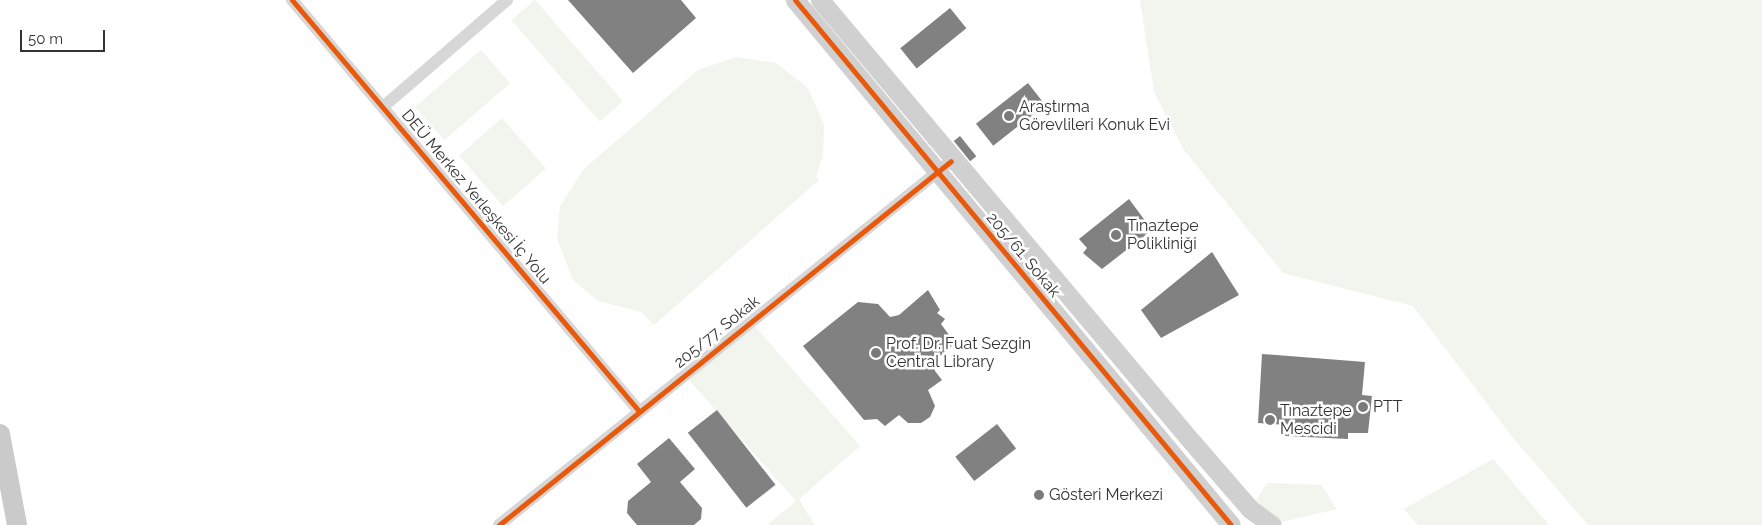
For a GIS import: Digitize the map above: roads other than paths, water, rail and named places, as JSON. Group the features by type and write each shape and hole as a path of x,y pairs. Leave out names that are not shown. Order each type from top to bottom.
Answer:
{"main road":[{"name":"205/61. Sokak","path":"795,0 1246,504 1272,525"},
{"name":"205/61. Sokak","path":"820,0 944,166 1231,525"},
{"path":"0,434 16,517"}],"street":[{"name":"DEÜ Merkez Yerleşkesi İç Yolu","path":"292,0 639,411"},
{"name":"DEÜ Merkez Yerleşkesi İç Yolu","path":"383,107 507,0"},
{"name":"205/77. Sokak","path":"499,525 944,166"},
{"path":"16,517 27,525"}],"place":[{"name":"Araştırma Görevlileri Konuk Evi","path":"1009,116"},
{"name":"Tınaztepe Polikliniği","path":"1116,235"},
{"name":"Prof. Dr. Fuat Sezgin Central Library","path":"876,353"},
{"name":"PTT","path":"1363,407"},
{"name":"Tınaztepe Mescidi","path":"1270,420"},
{"name":"Gösteri Merkezi","path":"1039,495"}]}
